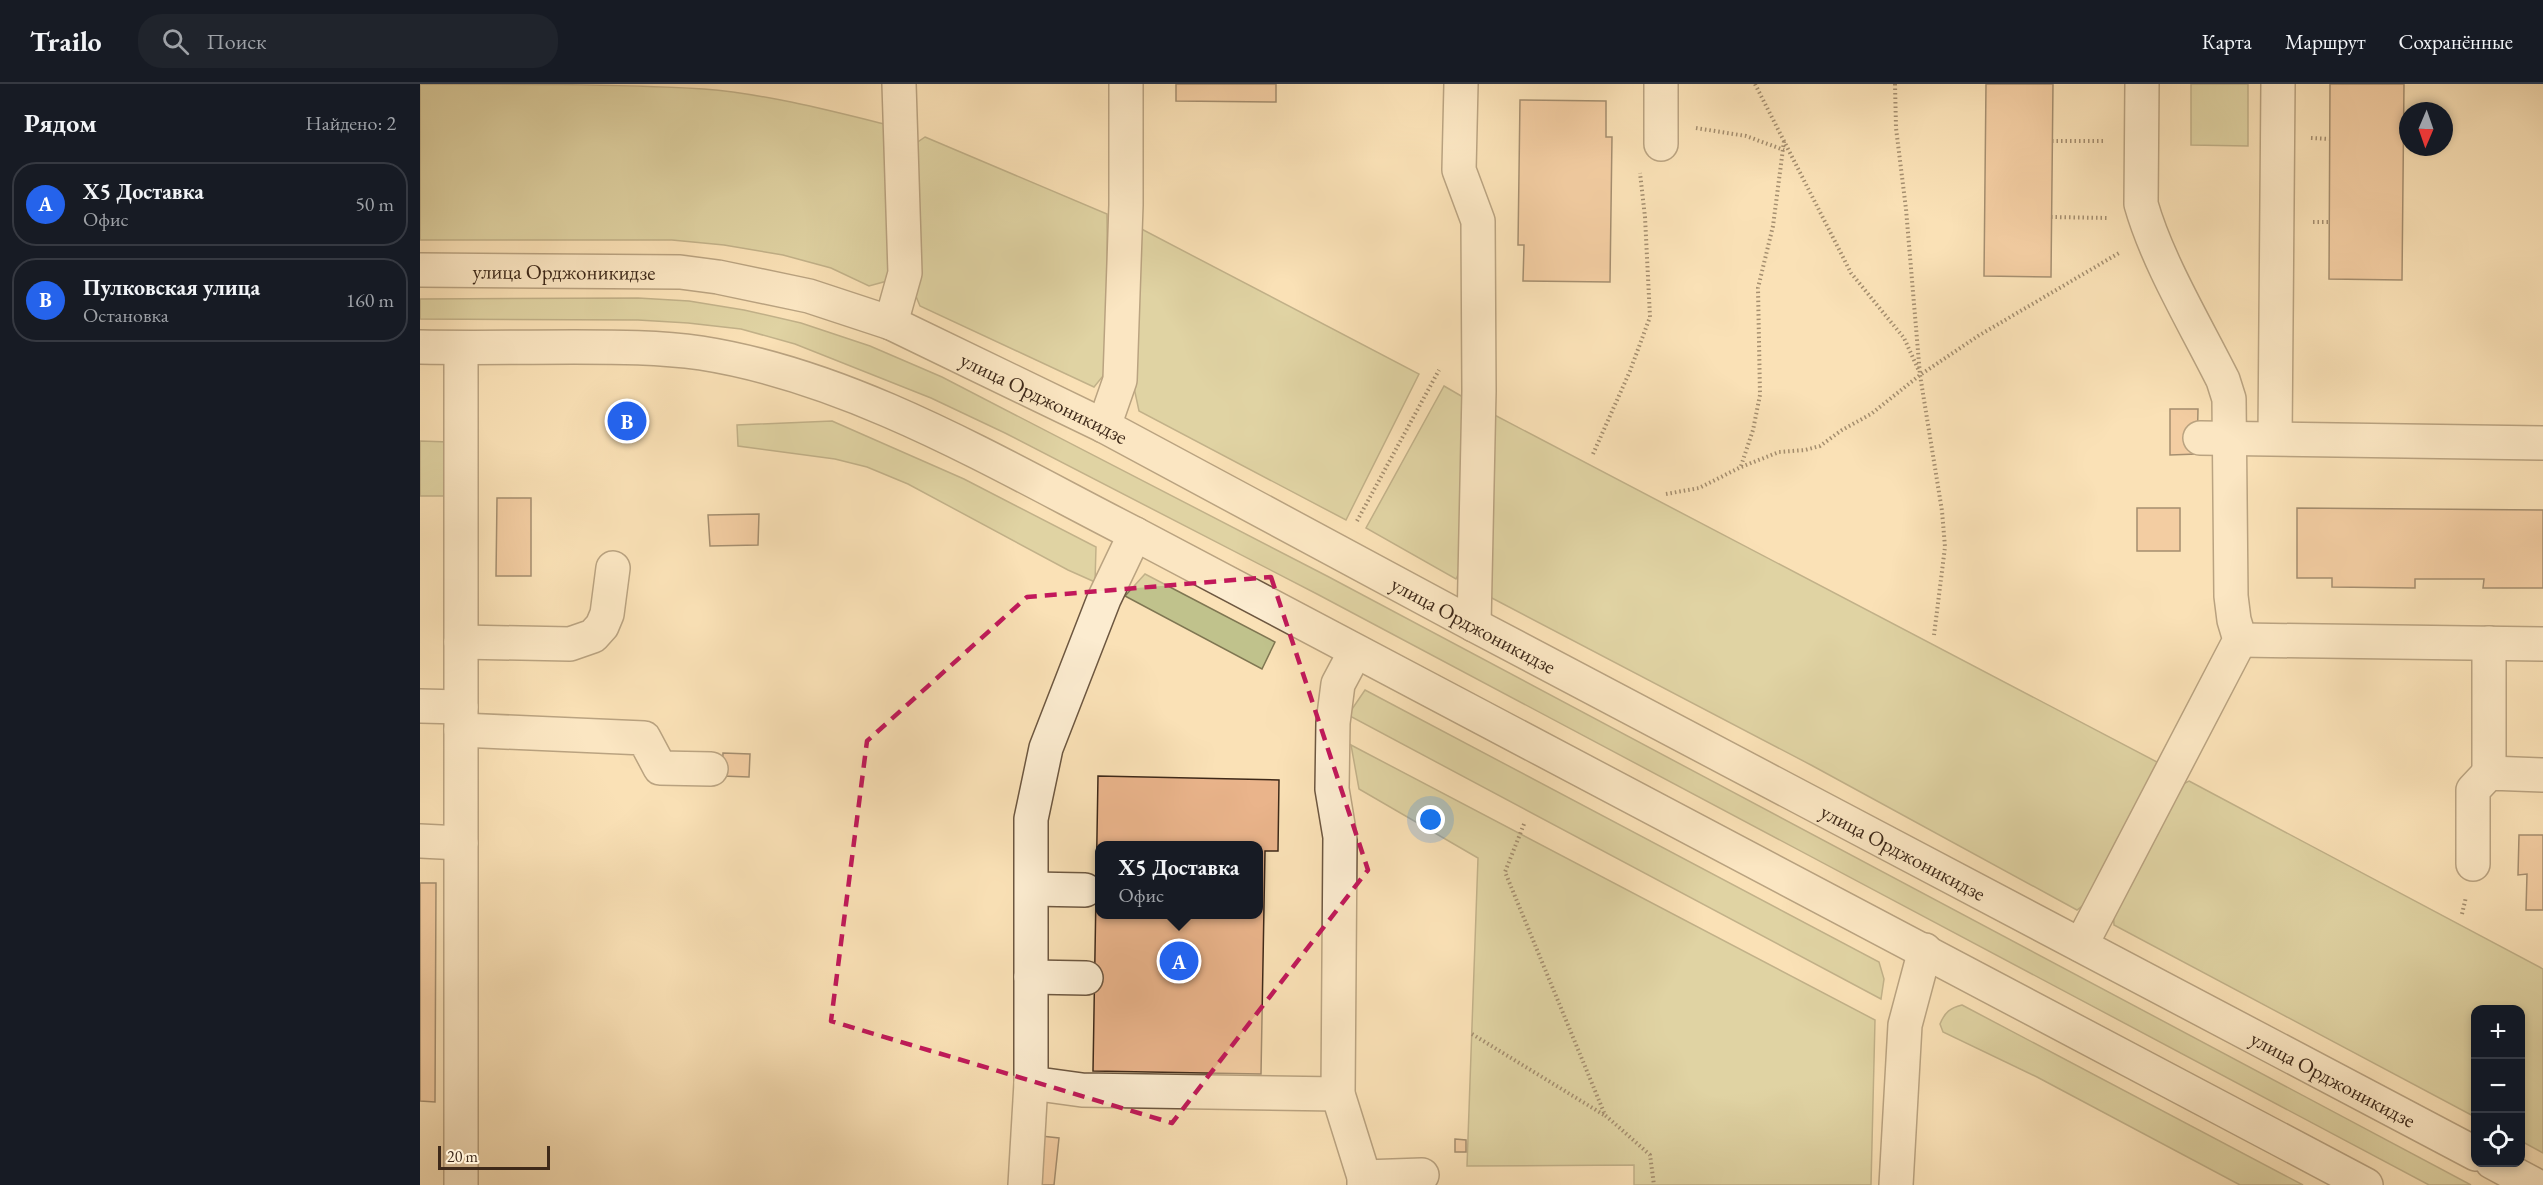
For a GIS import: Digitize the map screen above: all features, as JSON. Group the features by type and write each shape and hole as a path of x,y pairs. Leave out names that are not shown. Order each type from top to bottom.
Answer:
{"street":[{"path":"891,323 905,273 899,84"},
{"path":"1104,426 1120,380 1126,205 1126,84"},
{"path":"1461,84 1458,170 1478,221 1479,391 1474,625"},
{"path":"1661,84 1661,134"},
{"path":"2081,945 2240,640 2231,596 2214,438 2229,399 2223,380 2148,226 2141,204 2142,84"},
{"path":"2275,438 2278,84"},
{"name":"улица Орджоникидзе","path":"420,270 690,273 809,296 891,323 1104,426 1474,625 2471,1152"},
{"path":"420,347 647,347 700,353 746,361 832,388 907,420 1135,534 2366,1185"},
{"path":"461,348 461,1185"},
{"path":"2214,438 2543,443"},
{"path":"1025,1185 1031,1083 1032,819 1046,748 1104,600 1135,534"},
{"path":"461,642 570,644 593,636 602,626 607,614 613,568"},
{"path":"2240,640 2543,644"},
{"path":"2473,864 2473,790 2489,773 2489,644"},
{"path":"1355,652 1338,684 1333,723 1332,789 1340,837 1338,1094 1364,1181 1422,1175"},
{"path":"420,706 461,718 644,738 660,768 711,769"},
{"path":"2489,773 2543,775"},
{"path":"420,841 461,843"},
{"path":"1032,889 1084,890"},
{"path":"1896,1185 1905,1025 1925,950"},
{"path":"1031,977 1086,978"},
{"path":"1031,1083 1082,1090 1338,1094"},
{"path":"2501,1167 2535,1185"}],"path":[{"path":"1755,84 1851,273 1904,338 1920,375"},
{"path":"1895,84 1896,128 1906,209 1920,375 1942,511 1945,547 1934,635"},
{"path":"1593,454 1630,371 1650,317 1645,217 1638,162 1661,134 1716,130 1746,136 1790,152"},
{"path":"1741,467 1753,430 1760,395 1758,288 1773,226 1784,141"},
{"path":"2052,141 2142,141"},
{"path":"2051,217 2148,226"},
{"path":"1666,494 1699,488 1741,467 1779,452 1820,446 1842,429 1871,414 1920,375 1978,336 2060,289 2148,226"},
{"path":"1356,522 1439,370"},
{"path":"1524,824 1505,872 1605,1115"},
{"path":"1472,1034 1605,1115 1650,1155 1654,1185"}],"highlighted area":[{"path":"1271,577 1368,870 1172,1123 831,1021 867,741 1027,597"}],"green space":[{"path":"420,84 598,85 704,89 772,98 884,124 888,135 894,270 887,281 869,286 831,268 783,255 724,245 672,240 420,240"},
{"path":"2191,84 2248,84 2248,146 2191,145"},
{"path":"925,137 1107,214 1108,361 1103,376 1094,387 920,306 915,294 912,146"},
{"path":"1130,223 1419,374 1346,520 1139,411 1133,383"},
{"path":"638,298 689,301 801,323 870,346 942,377 1327,576 2471,1185 2429,1185 1317,594 1005,433 931,398 795,344 741,329 638,320 420,319 420,299"},
{"path":"1444,386 1463,397 1464,562 1456,579 1366,528"},
{"path":"1485,410 2159,763 2091,899 2077,910 1811,765 1488,596"},
{"path":"832,421 964,479 1096,547 1095,582 1068,570 908,484 867,467 835,459 738,446 737,425"},
{"path":"420,441 449,442 454,496 420,496"},
{"path":"1145,574 1275,642 1262,669 1125,596"},
{"path":"1365,690 1879,962 1884,979 1881,999 1348,715"},
{"path":"1351,745 1875,1020 1871,1185 1634,1185 1634,1165 1467,1166 1478,858 1359,789"},
{"path":"2189,781 2543,969 2543,1153 2525,1143 2525,1005 2471,1005 2471,1115 2114,925 2113,908 2177,787"},
{"path":"1962,1005 2303,1185 2240,1185 2037,1077 1943,1032 1940,1024 1944,1016 1951,1009"}],"building":[{"path":"1176,84 1276,84 1276,102 1176,101"},
{"path":"1986,84 2053,84 2051,277 1984,276"},
{"path":"2330,84 2404,84 2404,102 2399,102 2399,156 2403,156 2402,280 2329,279"},
{"path":"1520,100 1606,101 1606,137 1612,137 1610,282 1523,281 1524,245 1518,245"},
{"path":"2170,409 2198,409 2197,454 2170,455"},
{"path":"497,498 531,498 531,576 496,576"},
{"path":"2137,508 2180,508 2180,551 2137,551"},
{"path":"2297,508 2543,510 2543,588 2483,588 2484,579 2415,579 2415,588 2332,587 2332,578 2297,578"},
{"path":"759,514 758,545 710,546 708,515"},
{"path":"723,753 750,754 749,777 722,776"},
{"path":"1098,776 1279,780 1278,851 1265,851 1261,1074 1093,1071 1096,919 1263,919 1263,841 1097,841"},
{"path":"2519,835 2543,835 2543,910 2526,910 2527,874 2518,875"},
{"path":"420,883 436,883 435,1102 420,1101"},
{"path":"1041,1136 1059,1138 1054,1185 1036,1185"},
{"path":"1455,1139 1466,1140 1466,1152 1455,1152"}],"place":[{"name":"Пулковская улица","path":"627,421"},
{"name":"X5 Доставка","path":"1179,961"}]}
